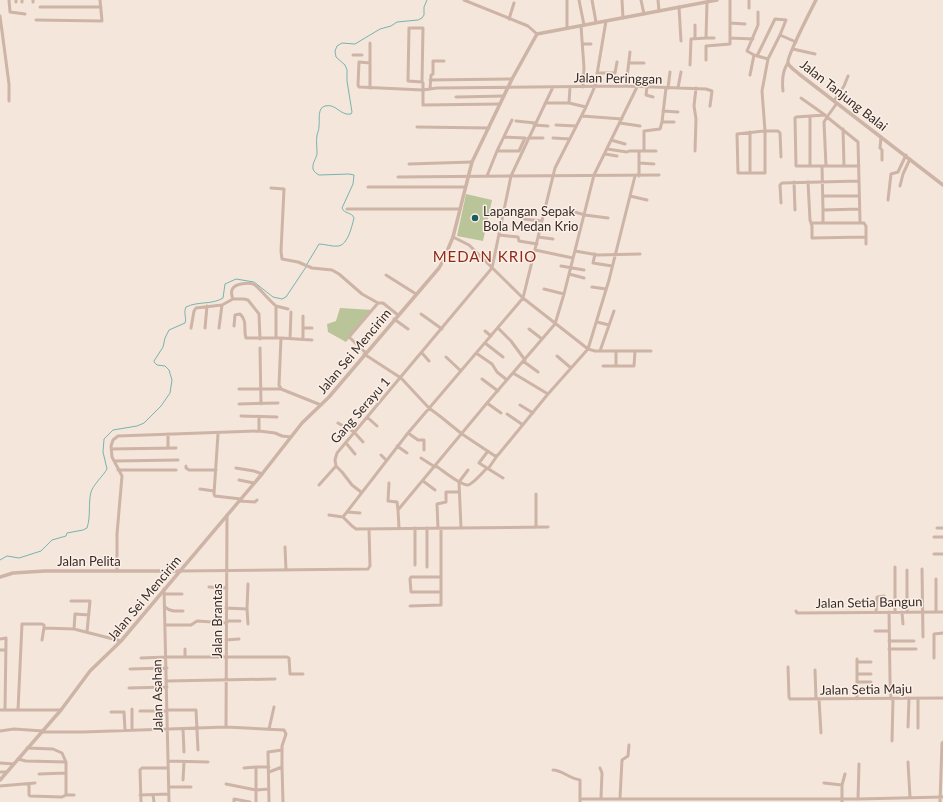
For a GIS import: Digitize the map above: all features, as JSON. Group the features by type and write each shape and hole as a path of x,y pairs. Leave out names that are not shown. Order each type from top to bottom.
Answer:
{"street":[{"path":"9,0 10,12 25,14"},
{"path":"36,20 102,21 100,0"},
{"path":"464,0 528,26 537,34 717,0"},
{"path":"566,28 567,0"},
{"path":"579,0 583,25 583,87"},
{"path":"592,0 596,22"},
{"path":"622,0 623,18"},
{"path":"641,0 644,14"},
{"path":"658,0 659,11"},
{"path":"706,60 706,46 729,45 730,0"},
{"path":"749,0 749,8"},
{"name":"Jalan Tanjung Balai","path":"816,0 796,42 788,63 799,74 943,185"},
{"path":"509,19 514,2"},
{"path":"706,38 707,2"},
{"path":"40,7 101,7"},
{"path":"679,7 681,41"},
{"path":"758,12 758,25 748,51 768,59"},
{"path":"0,16 9,84 9,101"},
{"path":"750,76 755,55 775,19 786,20 768,59 762,91 765,131 765,172 737,172 738,133 765,131 779,132 780,157"},
{"path":"343,517 397,446 523,298 555,168 582,116 595,86 606,21"},
{"path":"730,23 745,24"},
{"path":"695,25 695,38"},
{"path":"422,82 408,81 409,28 423,28 423,105 500,104"},
{"name":"Jalan Sei Mencirim","path":"0,780 61,710 90,671 127,634 262,474 302,423 322,405 441,265 452,237 472,162 512,79 537,34"},
{"path":"780,35 796,42"},
{"path":"690,65 691,39 714,38"},
{"path":"730,38 753,39"},
{"path":"353,56 360,55 358,86 370,88 370,43"},
{"path":"582,44 591,44"},
{"path":"793,49 815,54"},
{"path":"626,86 630,52"},
{"path":"430,89 430,80 431,75 433,74 434,61 444,61"},
{"path":"359,62 370,63"},
{"path":"597,73 615,73 617,62"},
{"path":"629,63 644,63"},
{"path":"782,92 785,67 788,63"},
{"path":"644,151 644,131 660,129 670,72"},
{"path":"678,88 681,72"},
{"path":"823,222 822,181 824,166 824,122 826,116 836,102 848,76"},
{"path":"430,80 512,79"},
{"name":"Jalan Peringgan","path":"370,88 423,90 437,88 595,86 696,88 712,91 710,106"},
{"path":"492,268 511,176 552,87"},
{"path":"569,103 570,87"},
{"path":"398,510 487,403 556,324 594,176 637,87"},
{"path":"647,87 646,95 653,97"},
{"path":"696,88 694,106 696,119 696,151"},
{"path":"456,97 504,96"},
{"path":"801,98 858,142 860,222"},
{"path":"545,103 569,103 586,107"},
{"path":"663,112 678,112"},
{"path":"582,116 622,119"},
{"path":"810,116 810,166"},
{"path":"826,116 795,118 796,165 859,166"},
{"path":"487,176 512,120"},
{"path":"516,121 548,126"},
{"path":"662,122 674,122"},
{"path":"620,123 640,126"},
{"path":"556,125 576,126"},
{"path":"417,127 489,128"},
{"path":"843,129 844,166"},
{"path":"750,132 750,173"},
{"path":"881,136 880,149 882,150 882,160"},
{"path":"497,151 519,151 525,138 504,137"},
{"path":"528,138 543,138"},
{"path":"553,138 570,139"},
{"path":"611,140 625,144"},
{"path":"607,149 625,152 656,151"},
{"path":"421,458 459,482 469,485 487,468 548,394 588,349 597,322 630,196 637,176 639,151"},
{"path":"605,154 617,156"},
{"path":"891,174 897,174 906,155"},
{"path":"900,186 903,174 910,159"},
{"path":"409,164 472,162"},
{"path":"639,163 654,164"},
{"path":"888,200 892,169"},
{"path":"398,178 468,176 659,176"},
{"path":"780,203 781,184 794,182 859,181"},
{"path":"794,182 795,210"},
{"path":"808,182 812,240 865,237"},
{"path":"368,187 465,187"},
{"path":"271,188 284,190 281,258 283,260 302,264 307,267 332,270 339,274 362,294 378,303 383,303 398,315"},
{"path":"630,196 648,200"},
{"path":"823,196 859,196"},
{"path":"347,209 460,209"},
{"path":"823,210 859,209"},
{"path":"568,210 585,215 608,218"},
{"path":"523,219 542,221"},
{"path":"811,223 860,222 865,224 866,244"},
{"path":"499,235 518,237 519,241 537,244"},
{"path":"538,236 553,239"},
{"path":"452,237 469,245 523,298 588,349 593,351 651,351"},
{"path":"536,250 573,258"},
{"path":"575,250 595,254 640,254"},
{"path":"595,254 593,263 612,266"},
{"path":"561,266 584,270"},
{"name":"Gang Serayu 1","path":"336,466 335,460 337,453 492,268"},
{"path":"569,274 584,278"},
{"path":"386,275 416,294"},
{"path":"233,299 231,291 237,285 254,284 276,306 288,309"},
{"path":"592,287 606,289"},
{"path":"544,289 564,294"},
{"path":"191,328 195,309 207,306 222,305 233,299 244,299 248,300 258,312 260,339"},
{"path":"378,303 349,337 365,353 400,378 429,408 462,434 497,456"},
{"path":"219,328 222,305"},
{"path":"205,328 207,306"},
{"path":"276,306 276,338"},
{"path":"600,351 614,311"},
{"path":"290,339 291,312"},
{"path":"234,326 235,314 240,314 245,321 246,338 312,340"},
{"path":"421,314 442,329"},
{"path":"303,316 303,339"},
{"path":"394,319 408,329"},
{"path":"597,322 609,324"},
{"path":"303,328 312,328"},
{"path":"498,328 511,341 524,360 538,372"},
{"path":"529,329 542,339"},
{"path":"485,331 491,336"},
{"path":"281,338 279,381 281,389"},
{"path":"485,343 502,357"},
{"path":"260,348 261,404"},
{"path":"616,351 616,366"},
{"path":"603,366 634,366 635,351"},
{"path":"422,353 428,361"},
{"path":"476,353 492,364 497,372 507,380"},
{"path":"557,356 571,368"},
{"path":"446,357 461,371"},
{"path":"513,373 548,394"},
{"path":"482,379 498,391"},
{"path":"239,389 281,389 322,405"},
{"path":"239,404 278,403"},
{"path":"487,403 501,413"},
{"path":"520,405 533,413"},
{"path":"507,414 523,425"},
{"path":"240,416 277,417"},
{"path":"259,417 259,432"},
{"path":"367,417 377,426"},
{"path":"338,423 354,432 363,442"},
{"path":"117,571 116,534 122,476 114,461 111,449 113,440 118,436 259,432 275,433 282,436 291,437"},
{"path":"408,433 418,440 424,440 424,450"},
{"path":"168,434 168,448"},
{"path":"218,434 214,496 255,502 257,500"},
{"path":"346,443 355,454"},
{"path":"397,446 407,453"},
{"path":"111,449 176,448"},
{"path":"488,451 479,463 503,478"},
{"path":"381,455 386,460"},
{"path":"114,461 178,460"},
{"path":"186,466 189,470 216,470"},
{"path":"319,485 336,466 352,485 362,492"},
{"path":"236,468 262,474"},
{"path":"118,470 176,470"},
{"path":"461,528 459,482 468,470"},
{"path":"239,480 254,483"},
{"path":"422,481 435,490"},
{"path":"389,483 388,501 397,502 399,528"},
{"path":"200,489 214,491"},
{"path":"410,606 440,606 441,604 440,528 438,503 446,502 446,493 459,492"},
{"path":"536,494 536,527"},
{"path":"347,512 360,513"},
{"name":"Jalan Brantas","path":"226,727 227,515"},
{"path":"329,515 343,517 354,528 370,529 548,527"},
{"path":"415,528 415,565"},
{"path":"427,528 427,567"},
{"path":"937,528 943,528"},
{"path":"179,571 369,569 370,529"},
{"path":"934,537 943,537"},
{"path":"285,547 286,570"},
{"path":"934,554 943,554"},
{"path":"895,567 895,612"},
{"path":"922,569 924,637"},
{"path":"903,624 907,570"},
{"name":"Jalan Pelita","path":"0,577 7,574 45,571 179,571"},
{"path":"441,577 410,577 410,579 411,592 441,592"},
{"path":"936,580 936,612"},
{"path":"248,584 248,624"},
{"path":"209,587 227,588"},
{"name":"Jalan Asahan","path":"164,589 169,802"},
{"path":"165,594 182,594"},
{"path":"876,612 877,597 884,596"},
{"path":"71,601 90,601 87,632"},
{"path":"165,607 169,610 183,611"},
{"path":"226,608 247,609"},
{"name":"Jalan Setia Bangun","path":"796,611 798,613 943,612"},
{"path":"889,612 892,741"},
{"path":"74,629 75,614 89,615"},
{"path":"165,625 191,625 197,621 240,621"},
{"path":"18,710 22,626 25,623 44,625 42,640"},
{"path":"44,628 74,629 121,641"},
{"path":"876,631 889,631"},
{"path":"934,658 934,634 943,633"},
{"path":"0,639 6,638 4,710"},
{"path":"226,640 239,640"},
{"path":"889,641 914,641"},
{"path":"185,649 185,657"},
{"path":"890,649 916,649"},
{"path":"0,650 6,650"},
{"path":"141,658 287,657 290,674 303,674"},
{"path":"857,699 857,661 870,662"},
{"path":"0,662 6,662"},
{"name":"Jalan Setia Maju","path":"788,666 789,698 943,698"},
{"path":"130,669 167,668"},
{"path":"815,670 821,734"},
{"path":"0,674 5,674"},
{"path":"857,674 871,674"},
{"path":"167,681 275,679"},
{"path":"857,682 870,682"},
{"path":"0,685 5,685"},
{"path":"129,688 167,687"},
{"path":"908,727 909,698"},
{"path":"918,698 918,728"},
{"path":"269,728 274,707"},
{"path":"132,709 132,730"},
{"path":"0,710 61,710"},
{"path":"140,711 196,710 198,750"},
{"path":"111,712 124,712 125,730"},
{"path":"0,731 14,729 67,733 226,727 269,728 286,731 282,744 283,802"},
{"path":"183,729 184,752"},
{"path":"940,802 942,797 943,742"},
{"path":"620,798 622,760 628,756 629,745"},
{"path":"28,748 58,750 62,753 66,762 66,795"},
{"path":"269,802 269,751 282,750"},
{"path":"18,759 26,761 66,762"},
{"path":"168,761 208,762"},
{"path":"183,780 184,762"},
{"path":"908,762 911,797 913,802"},
{"path":"0,763 14,764"},
{"path":"858,799 859,764"},
{"path":"256,767 256,802"},
{"path":"244,768 269,767"},
{"path":"269,772 282,767"},
{"path":"141,802 140,769 168,768"},
{"path":"600,768 602,773 601,798"},
{"path":"554,770 558,770 572,779 580,780 580,800 620,798 842,800 942,797"},
{"path":"0,772 7,772"},
{"path":"39,774 66,774"},
{"path":"842,800 842,785 845,774"},
{"path":"0,786 35,783"},
{"path":"824,783 842,785"},
{"path":"29,784 30,796 62,797 66,795 74,795"},
{"path":"226,784 256,790 269,789"},
{"path":"169,787 191,787"},
{"path":"140,795 169,794"},
{"path":"154,795 154,802"},
{"path":"45,796 45,802"},
{"path":"234,802 234,799 250,802"}],"green space":[{"name":"Lapangan Sepak Bola Medan Krio","path":"466,194 492,200 483,241 457,236"},
{"path":"340,308 373,310 346,342 328,332 327,324 336,321"}],"waterway":[{"path":"307,264 319,244 334,246 342,245 349,234 354,218 342,208 353,184 354,175 319,175 313,169 317,154 319,114 322,107 332,106 347,114 351,114 352,112 347,81 347,70 345,65 336,57 335,51 337,46 342,43 355,44 380,29 391,26 397,22 418,20 422,18 427,0"},
{"path":"0,560 7,556 19,558 41,551 52,540 66,536 67,533 87,528 91,492 107,469 103,452 104,439 113,430 137,426 144,423 161,406 170,393 172,380 169,370 165,366 157,365 154,361 163,347 169,330 185,323 186,307 195,304 214,302 223,298 225,284 236,279 254,282 273,297 282,299 286,297 306,267"}],"place":[{"name":"Lapangan Sepak Bola Medan Krio","path":"475,218"}],"district":[{"name":"MEDAN KRIO","path":"485,257"}]}
